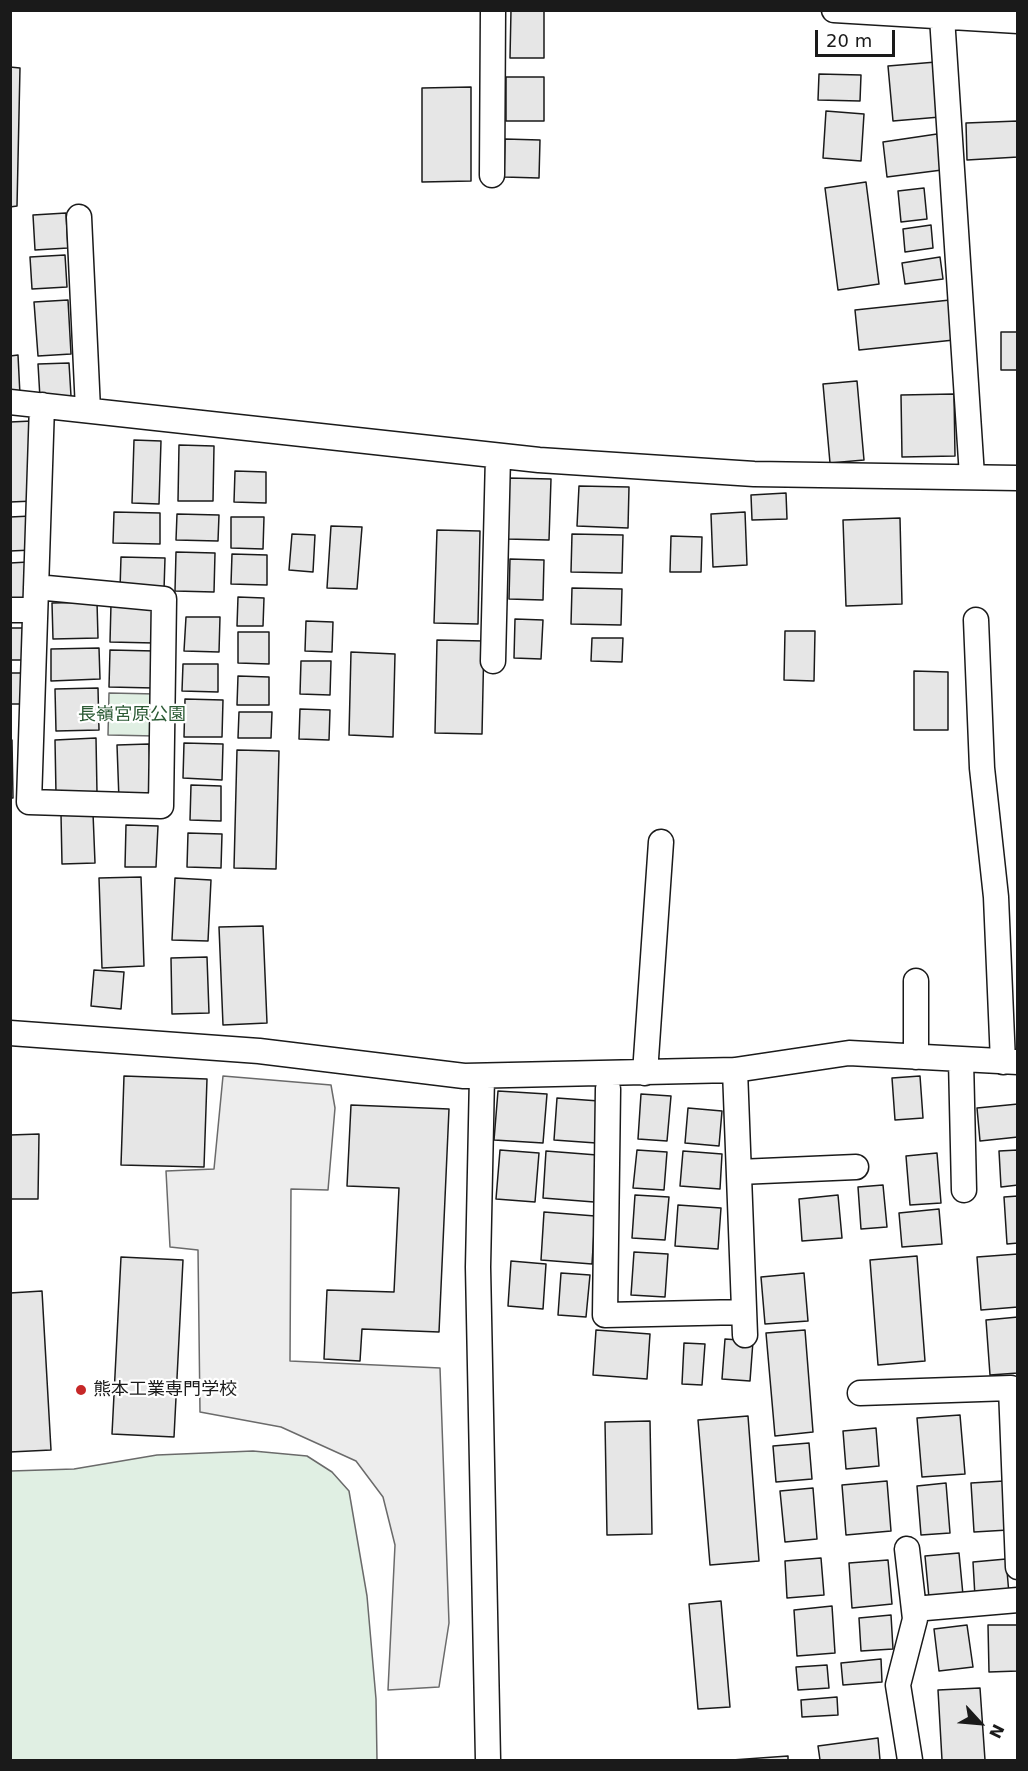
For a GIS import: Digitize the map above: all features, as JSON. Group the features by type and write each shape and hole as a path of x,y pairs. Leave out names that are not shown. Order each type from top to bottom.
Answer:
{"street":[{"path":"492,10 492,175"},
{"path":"834,10 1017,21"},
{"path":"942,17 972,476"},
{"path":"79,217 88,410"},
{"path":"10,402 539,460 754,474 1017,478"},
{"path":"10,610 36,599 164,599 162,806 29,802 36,599 42,405"},
{"path":"493,661 498,456"},
{"path":"10,1033 259,1051 464,1076 735,1070 849,1053 1010,1062 996,897 981,768 976,620"},
{"path":"645,1073 661,842"},
{"path":"916,981 916,1057"},
{"path":"961,1060 964,1191"},
{"path":"608,1089 605,1315 745,1323 735,1070"},
{"path":"482,1076 478,1267 488,1761"},
{"path":"739,1172 856,1167"},
{"path":"860,1393 1011,1388 1017,1567"},
{"path":"907,1549 915,1619 898,1685 910,1761"},
{"path":"914,1609 1017,1600"}],"green space":[{"name":"長嶺宮原公園","path":"109,693 156,694 155,736 108,735"},
{"path":"253,1451 307,1456 332,1472 349,1491 367,1596 376,1699 377,1760 11,1760 11,1471 74,1469 157,1455"}],"shaded area":[{"path":"223,1076 331,1085 335,1108 328,1190 291,1189 290,1361 440,1368 449,1623 439,1687 388,1690 395,1545 383,1497 356,1461 281,1427 200,1412 198,1250 170,1247 166,1171 214,1169"}],"building":[{"path":"511,10 544,10 544,58 510,58"},
{"path":"936,62 940,117 893,121 888,66"},
{"path":"10,67 20,68 17,206 10,207"},
{"path":"819,74 861,75 860,101 818,100"},
{"path":"506,77 544,77 544,121 506,121"},
{"path":"471,87 471,181 422,182 422,88"},
{"path":"826,111 864,114 861,161 823,158"},
{"path":"1018,121 1018,157 967,160 966,123"},
{"path":"937,134 942,170 887,177 883,142"},
{"path":"505,139 540,140 539,178 504,177"},
{"path":"866,182 879,284 838,290 825,188"},
{"path":"924,188 927,219 901,222 898,191"},
{"path":"66,213 68,248 35,250 33,215"},
{"path":"931,225 933,248 905,252 903,229"},
{"path":"65,255 67,287 32,289 30,257"},
{"path":"940,257 943,279 905,284 902,263"},
{"path":"68,300 71,354 38,356 34,302"},
{"path":"950,300 954,340 859,350 855,310"},
{"path":"1001,332 1018,332 1018,370 1001,370"},
{"path":"18,355 20,395 10,395 10,356"},
{"path":"69,363 71,396 40,398 38,364"},
{"path":"857,381 864,460 830,463 823,384"},
{"path":"954,394 955,456 902,457 901,395"},
{"path":"32,421 34,501 10,502 10,422"},
{"path":"134,440 161,441 159,504 132,503"},
{"path":"179,445 214,446 213,501 178,501"},
{"path":"235,471 266,472 266,503 234,502"},
{"path":"508,478 551,479 549,540 506,539"},
{"path":"579,486 629,487 628,528 577,526"},
{"path":"786,493 787,519 752,520 751,495"},
{"path":"114,512 160,513 160,544 113,543"},
{"path":"745,512 747,565 713,567 711,514"},
{"path":"177,514 219,515 218,541 176,540"},
{"path":"31,516 32,550 10,551 10,517"},
{"path":"231,517 264,517 263,549 231,548"},
{"path":"900,518 902,604 846,606 843,520"},
{"path":"331,526 362,527 357,589 327,588"},
{"path":"437,530 480,531 478,624 434,623"},
{"path":"292,534 315,535 313,572 289,570"},
{"path":"572,534 623,535 622,573 571,572"},
{"path":"671,536 702,537 701,572 670,572"},
{"path":"176,552 215,553 214,592 175,591"},
{"path":"232,554 267,555 267,585 231,584"},
{"path":"121,557 165,558 164,590 120,589"},
{"path":"510,559 544,560 543,600 509,599"},
{"path":"28,562 29,603 10,603 10,563"},
{"path":"572,588 622,589 621,625 571,624"},
{"path":"238,597 264,598 263,626 237,626"},
{"path":"97,602 98,638 53,639 52,603"},
{"path":"111,604 155,605 154,643 110,642"},
{"path":"186,617 220,617 219,652 184,651"},
{"path":"515,619 543,620 541,659 514,658"},
{"path":"306,621 333,622 332,652 305,651"},
{"path":"10,628 27,628 28,660 10,660"},
{"path":"785,631 815,631 814,681 784,680"},
{"path":"238,632 269,632 269,664 238,663"},
{"path":"592,638 623,638 622,662 591,661"},
{"path":"437,640 484,641 482,734 435,733"},
{"path":"99,648 100,679 51,681 51,649"},
{"path":"110,650 155,651 154,688 109,687"},
{"path":"351,652 395,654 393,737 349,735"},
{"path":"301,661 331,661 330,695 300,694"},
{"path":"183,664 218,664 218,692 182,691"},
{"path":"914,671 948,672 948,730 914,730"},
{"path":"10,673 22,673 23,704 10,704"},
{"path":"238,676 269,677 269,705 237,705"},
{"path":"98,688 99,730 56,731 55,689"},
{"path":"185,699 223,700 222,737 184,737"},
{"path":"300,709 330,710 329,740 299,739"},
{"path":"239,712 272,712 271,738 238,738"},
{"path":"96,738 97,793 56,794 55,740"},
{"path":"10,740 12,740 13,798 10,798"},
{"path":"184,743 223,744 222,780 183,778"},
{"path":"149,744 151,798 119,800 117,745"},
{"path":"237,750 279,751 276,869 234,868"},
{"path":"191,785 221,786 221,821 190,820"},
{"path":"93,813 95,863 62,864 61,814"},
{"path":"126,825 158,826 156,867 125,867"},
{"path":"188,833 222,834 221,868 187,867"},
{"path":"141,877 144,966 102,968 99,878"},
{"path":"175,878 211,880 208,941 172,940"},
{"path":"263,926 267,1023 223,1025 219,927"},
{"path":"207,957 209,1013 172,1014 171,958"},
{"path":"94,970 124,972 121,1009 91,1006"},
{"path":"124,1076 207,1079 204,1167 121,1165"},
{"path":"920,1076 923,1118 895,1120 892,1078"},
{"path":"498,1091 547,1094 543,1143 494,1140"},
{"path":"641,1094 671,1096 667,1141 638,1139"},
{"path":"557,1098 599,1101 596,1143 554,1140"},
{"path":"1018,1104 1018,1137 980,1141 977,1108"},
{"path":"351,1105 449,1109 439,1332 362,1329 360,1361 324,1359 327,1290 394,1292 399,1188 347,1186"},
{"path":"688,1108 722,1111 719,1146 685,1143"},
{"path":"39,1134 38,1199 10,1199 10,1135"},
{"path":"500,1150 539,1153 535,1202 496,1199"},
{"path":"637,1150 667,1152 664,1190 633,1188"},
{"path":"1018,1150 1018,1185 1001,1187 999,1151"},
{"path":"546,1151 597,1155 594,1202 543,1198"},
{"path":"683,1151 722,1154 720,1189 680,1186"},
{"path":"937,1153 941,1203 910,1205 906,1156"},
{"path":"883,1185 887,1227 861,1229 858,1187"},
{"path":"635,1195 669,1197 665,1240 632,1238"},
{"path":"838,1195 842,1238 802,1241 799,1199"},
{"path":"1018,1196 1018,1243 1007,1244 1004,1197"},
{"path":"678,1205 721,1208 718,1249 675,1246"},
{"path":"939,1209 942,1244 902,1247 899,1213"},
{"path":"544,1212 595,1216 592,1264 541,1260"},
{"path":"634,1252 668,1254 665,1297 631,1295"},
{"path":"1018,1254 1018,1307 981,1310 977,1257"},
{"path":"917,1256 925,1361 878,1365 870,1260"},
{"path":"121,1257 183,1260 174,1437 112,1434"},
{"path":"511,1261 546,1264 543,1309 508,1306"},
{"path":"561,1273 590,1275 586,1317 558,1315"},
{"path":"804,1273 808,1321 765,1324 761,1277"},
{"path":"42,1291 51,1450 10,1452 10,1293"},
{"path":"1018,1317 1018,1373 990,1375 986,1320"},
{"path":"596,1330 650,1334 647,1379 593,1375"},
{"path":"805,1330 813,1432 775,1436 766,1333"},
{"path":"725,1339 753,1341 750,1381 722,1379"},
{"path":"684,1343 705,1344 702,1385 682,1384"},
{"path":"960,1415 965,1474 922,1477 917,1418"},
{"path":"748,1416 759,1561 710,1565 698,1420"},
{"path":"650,1421 652,1534 607,1535 605,1422"},
{"path":"876,1428 879,1466 846,1469 843,1431"},
{"path":"809,1443 812,1479 776,1482 773,1446"},
{"path":"887,1481 891,1531 846,1535 842,1485"},
{"path":"1004,1481 1008,1530 974,1532 971,1483"},
{"path":"946,1483 950,1533 921,1535 917,1486"},
{"path":"813,1488 817,1539 785,1542 780,1491"},
{"path":"959,1553 963,1595 929,1598 925,1556"},
{"path":"821,1558 824,1595 787,1598 785,1561"},
{"path":"1006,1559 1009,1594 975,1597 973,1562"},
{"path":"888,1560 892,1604 852,1608 849,1563"},
{"path":"721,1601 730,1707 698,1709 689,1604"},
{"path":"832,1606 835,1653 797,1656 794,1610"},
{"path":"891,1615 893,1649 861,1651 859,1618"},
{"path":"967,1625 973,1667 939,1671 934,1629"},
{"path":"988,1625 1017,1625 1018,1671 989,1672"},
{"path":"881,1659 882,1682 843,1685 841,1663"},
{"path":"827,1665 829,1688 798,1690 796,1667"},
{"path":"980,1688 985,1760 942,1760 938,1690"},
{"path":"837,1697 838,1715 802,1717 801,1700"},
{"path":"878,1738 880,1760 820,1760 818,1746"},
{"path":"788,1756 788,1760 732,1760"}],"place":[{"name":"熊本工業専門学校","path":"81,1390"}]}
